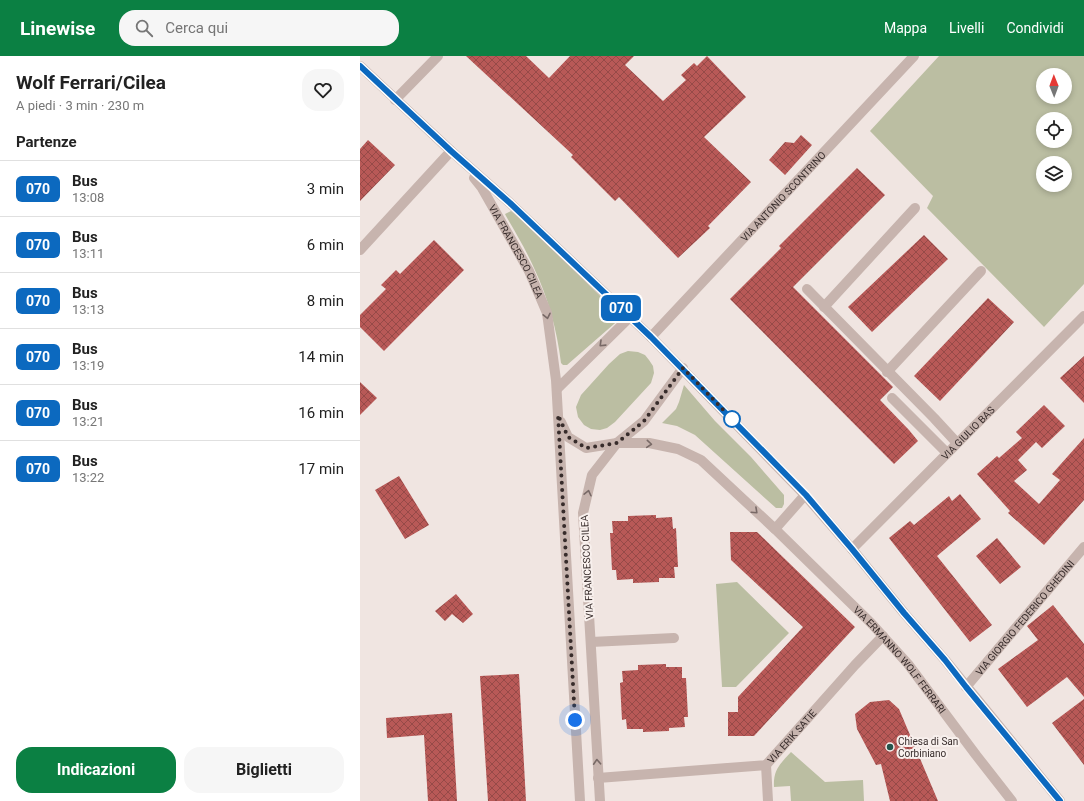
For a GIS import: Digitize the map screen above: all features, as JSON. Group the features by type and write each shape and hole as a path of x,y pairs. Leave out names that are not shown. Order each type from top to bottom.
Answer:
{"street":[{"path":"396,100 438,56"},
{"name":"VIA ANTONIO SCONTRINO","path":"651,337 914,56"},
{"path":"360,66 451,151 510,203 651,337 806,495 945,660 1060,801"},
{"path":"360,250 451,151"},
{"name":"VIA FRANCESCO CILEA","path":"451,151 482,188 529,271 547,313 556,380 580,801"},
{"path":"824,307 915,208"},
{"path":"887,372 981,271"},
{"path":"807,290 957,443"},
{"name":"VIA GIULIO BAS","path":"852,549 1084,316"},
{"path":"556,389 630,317"},
{"name":"VIA FRANCESCO CILEA","path":"600,801 583,513 592,475 617,443 644,421 683,368"},
{"path":"892,398 947,453"},
{"name":"VIA ERMANNO WOLF FERRARI","path":"558,415 568,437 586,448 617,443 649,443 678,448 701,460 883,636 908,664 1012,801"},
{"path":"775,530 806,495"},
{"name":"VIA GIORGIO FEDERICO GHEDINI","path":"966,687 1084,547"},
{"name":"VIA ERIK SATIE","path":"598,778 766,765 855,665 883,636"},
{"path":"591,642 674,638"},
{"path":"766,765 768,801"}],"green space":[{"path":"939,56 1084,56 1084,284 1044,327 927,208 933,196 870,131"},
{"path":"511,211 622,317 567,365 563,365 561,363 557,338 544,291 531,261 505,214"},
{"path":"628,351 638,352 645,355 649,360 653,366 654,373 651,383 615,422 607,428 600,430 591,429 584,425 578,417 576,407 581,395 609,364 620,354"},
{"path":"684,385 715,421 751,457 784,495 784,504 782,508 776,508 695,435 677,426 662,423 676,409"},
{"path":"737,582 789,633 736,687 722,687 716,584"},
{"path":"791,752 825,782 863,780 864,801 791,801 790,786 774,787 774,781 778,768"}],"building":[{"path":"466,56 526,56 549,78 570,56 634,56 625,65 663,101 686,80 681,75 694,63 697,66 707,56 746,97 704,137 751,182 708,226 710,228 678,258 619,197 615,201 571,157 573,155"},
{"path":"801,135 812,145 785,175 769,160 785,142 794,143"},
{"path":"368,140 395,165 360,201 360,149"},
{"path":"857,168 885,195 793,287 893,387 880,400 918,441 894,464 730,299 781,248 779,246"},
{"path":"924,235 948,259 872,332 848,307"},
{"path":"434,240 464,270 384,351 360,327 360,315 386,289 381,285 396,270 400,274"},
{"path":"988,298 1014,322 940,401 914,376"},
{"path":"1084,356 1084,403 1060,378"},
{"path":"360,382 377,398 360,415"},
{"path":"1044,405 1065,426 1042,448 1036,442 1018,460 1027,470 1014,481 1039,504 1060,480 1052,474 1084,438 1084,500 1044,545 1008,513 1010,511 977,474 997,456 999,458 1022,438 1016,432"},
{"path":"399,476 429,525 405,539 375,490"},
{"path":"960,494 981,519 937,556 992,625 970,642 889,538 910,521 914,525 949,496 952,501"},
{"path":"656,515 656,518 672,517 673,529 676,528 678,567 674,567 675,578 659,578 659,582 633,583 633,579 617,580 616,570 612,570 610,533 613,533 612,521 628,521 628,516"},
{"path":"730,532 757,532 855,627 754,736 728,736 728,712 738,712 738,697 803,627 731,560"},
{"path":"997,538 1021,567 1000,584 976,556"},
{"path":"456,594 473,614 463,623 452,614 445,621 435,611"},
{"path":"1053,605 1084,644 1084,697 1067,677 1027,707 998,669 1038,640 1027,626"},
{"path":"666,664 666,667 682,667 682,678 686,678 688,717 684,717 685,727 669,728 669,731 643,732 643,729 627,729 626,719 622,720 620,683 623,682 622,671 638,670 638,665"},
{"path":"519,674 526,801 488,801 480,676"},
{"path":"1084,699 1084,765 1052,723"},
{"name":"Chiesa di San Corbiniano","path":"889,700 899,709 938,801 890,801 881,764 876,765 857,729 855,714 870,702"},
{"path":"452,713 457,801 428,801 424,735 387,738 386,718"}],"bus line":[{"name":"070","path":"360,66 451,151 510,203 651,337 806,495 945,660 1060,801"}],"place":[{"name":"Chiesa di San Corbiniano","path":"890,747"}],"route":[{"path":"575,720 558,415 568,437 586,448 617,443 644,421 683,368 734,421 732,419"}]}
